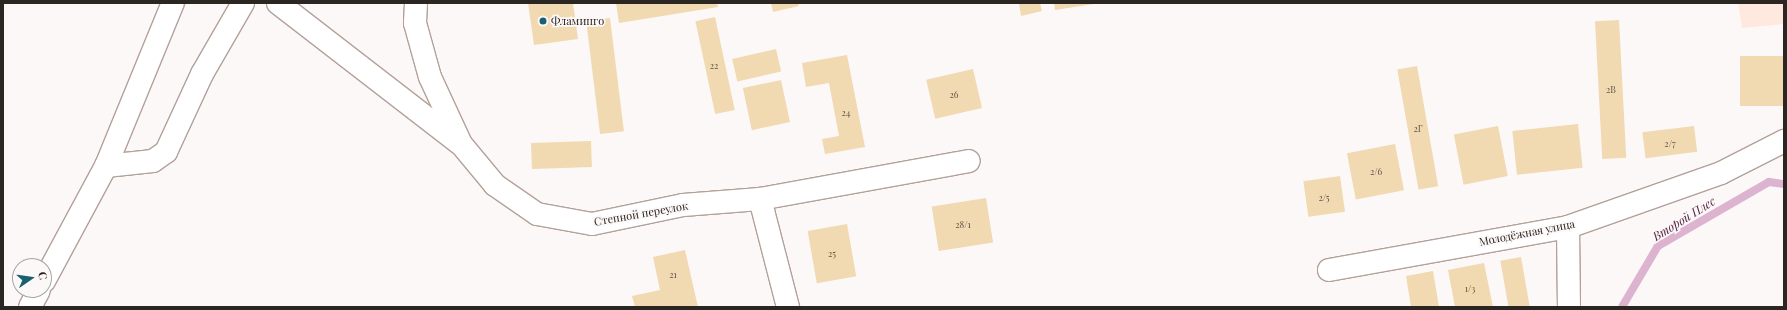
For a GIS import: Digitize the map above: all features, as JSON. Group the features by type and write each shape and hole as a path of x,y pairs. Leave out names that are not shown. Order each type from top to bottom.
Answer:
{"street":[{"path":"52,266 106,166 173,3"},
{"path":"106,166 153,161 166,152 202,74 243,3"},
{"path":"278,3 461,144"},
{"name":"Степной переулок","path":"416,3 415,23 430,77 461,144 495,185 537,214 592,224 683,205 760,199 969,161"},
{"name":"Молодёжная улица","path":"1329,270 1568,226 1721,173 1784,142"},
{"path":"760,199 788,307"},
{"path":"1568,226 1569,307"},
{"path":"30,307 35,298"}],"shaded area":[{"path":"1738,3 1784,3 1784,24 1742,28"}],"building":[{"path":"528,3 573,3 578,39 534,45"},
{"path":"616,3 717,3 718,7 619,23"},
{"path":"771,3 798,3 799,6 773,12"},
{"path":"1019,3 1040,3 1042,11 1021,16"},
{"path":"1054,3 1094,3 1094,4 1055,10"},
{"path":"715,17 735,110 715,114 695,21"},
{"path":"610,18 624,131 600,134 586,21"},
{"path":"1619,20 1626,158 1602,159 1595,21"},
{"path":"776,49 781,71 737,82 732,59"},
{"path":"847,55 865,147 825,154 822,139 839,136 829,83 806,87 802,63"},
{"path":"1740,56 1784,56 1784,106 1740,106"},
{"path":"1417,66 1438,186 1418,190 1397,69"},
{"path":"973,69 982,108 935,119 926,80"},
{"path":"781,80 790,122 752,130 743,88"},
{"path":"1578,124 1583,168 1517,175 1512,131"},
{"path":"1498,126 1508,176 1464,185 1454,135"},
{"path":"1694,126 1697,152 1646,158 1642,132"},
{"path":"591,141 592,167 532,169 531,143"},
{"path":"1395,144 1404,190 1356,199 1347,153"},
{"path":"1340,176 1345,212 1308,217 1303,181"},
{"path":"986,198 993,242 939,251 932,207"},
{"path":"847,224 856,276 817,283 808,231"},
{"path":"685,250 698,307 635,307 632,296 660,290 653,257"},
{"path":"1521,257 1530,307 1508,307 1500,261"},
{"path":"1484,263 1493,307 1455,307 1448,270"},
{"path":"1433,271 1439,307 1411,307 1406,276"}],"waterway":[{"name":"Второй Плес","path":"1622,307 1658,246 1769,182 1784,184"}],"place":[{"name":"Фламинго","path":"543,21"}]}
